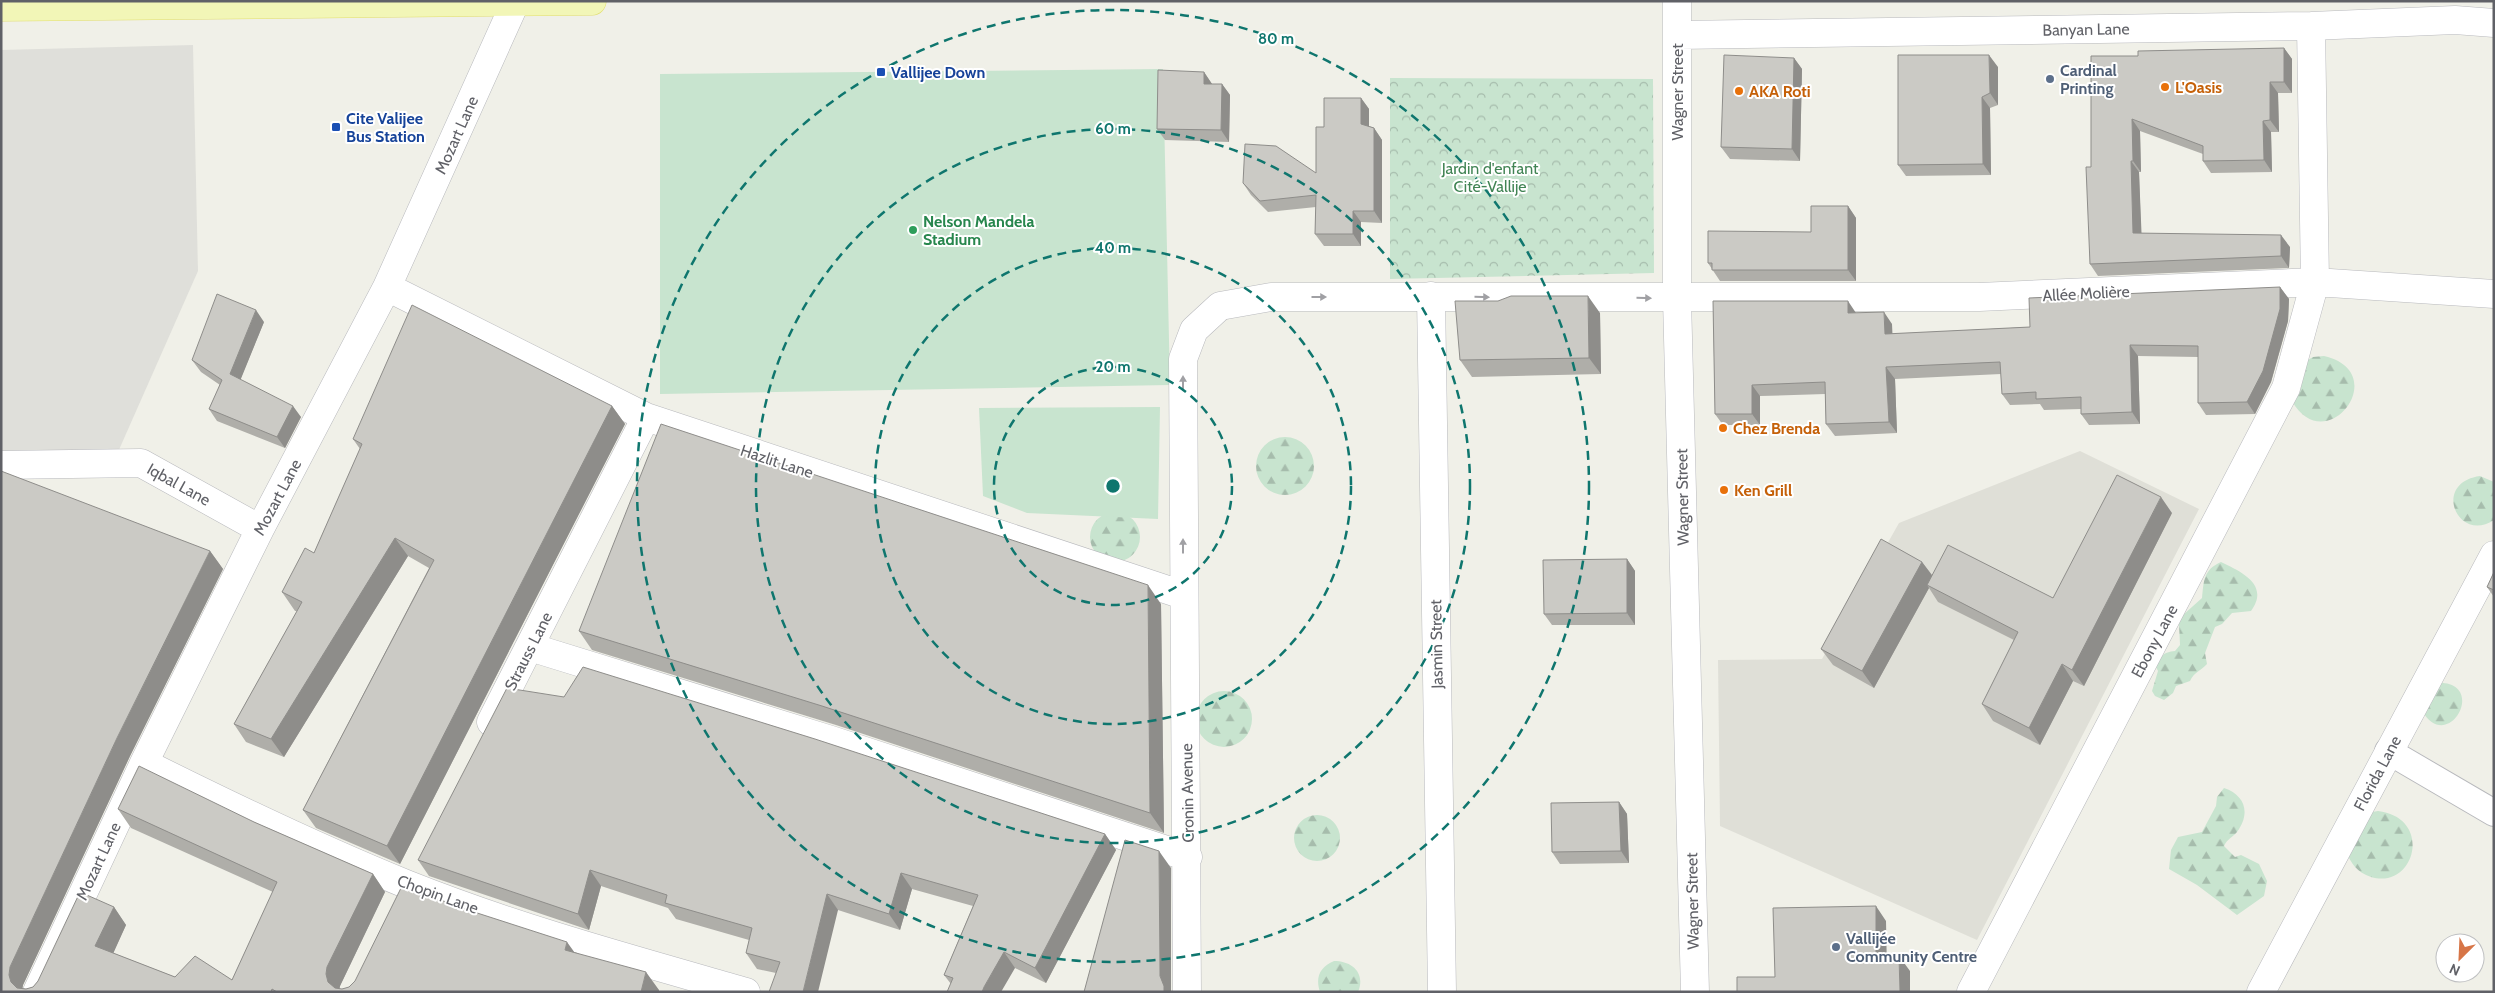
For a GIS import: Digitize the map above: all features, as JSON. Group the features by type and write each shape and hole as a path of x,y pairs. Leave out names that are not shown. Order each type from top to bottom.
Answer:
{"main road":[{"path":"1,7 592,1"}],"street":[{"name":"Wagner Street","path":"1677,1 1677,298 1694,992"},
{"name":"Mozart Lane","path":"37,992 144,763 260,529 387,287 515,3"},
{"name":"Banyan Lane","path":"1677,35 2311,26 2455,20 2494,23"},
{"name":"Ebony Lane","path":"1971,992 2286,388 2314,282 2311,26"},
{"name":"Allée Molière","path":"1431,296 1979,298 2314,282 2494,294"},
{"name":"Hazlit Lane","path":"387,287 646,417 1183,595"},
{"name":"Cronin Avenue","path":"1187,992 1188,857 1183,595 1183,359 1194,330 1220,306 1271,297 1431,296"},
{"name":"Jasmin Street","path":"1431,296 1442,992"},
{"name":"Strauss Lane","path":"480,744 646,417"},
{"name":"Iqbal Lane","path":"1,465 141,463 260,529"},
{"name":"Florida Lane","path":"2262,992 2494,554"},
{"path":"530,647 831,740 1188,857"},
{"path":"2388,751 2494,813"},
{"name":"Chopin Lane","path":"144,763 239,811 406,884 578,944 746,992"},
{"path":"394,909 420,858"}],"shaded area":[{"path":"193,45 198,271 118,452 1,454 1,50"},
{"path":"2080,451 2199,509 1977,940 1720,826 1718,660 1822,659 1899,523"}],"green space":[{"name":"Nelson Mandela Stadium","path":"1163,69 1170,385 660,394 660,74"},
{"name":"Jardin d'enfant Cité-Vallije","path":"1390,78 1653,79 1654,273 1390,279"},
{"path":"2324,356 2344,365 2353,378 2354,393 2347,407 2336,417 2321,422 2306,417 2292,401 2304,362 2313,357"},
{"path":"1160,407 1158,519 1027,513 983,496 979,408"},
{"path":"1279,437 1291,437 1306,445 1314,460 1314,472 1306,487 1291,495 1279,495 1264,487 1256,472 1256,460 1264,445"},
{"path":"2480,476 2494,482 2494,520 2481,525 2470,524 2461,518 2455,510 2453,499 2456,489 2465,481"},
{"path":"1115,512 1124,514 1135,523 1140,537 1138,546 1129,557 1115,562 1106,560 1095,551 1090,537 1092,528 1101,517"},
{"path":"2221,562 2251,580 2257,594 2256,602 2251,611 2232,613 2222,624 2215,627 2205,653 2207,664 2190,681 2176,686 2173,693 2164,700 2155,696 2152,691 2158,671 2156,667 2163,655 2175,651 2180,645 2179,624 2183,615 2202,598 2204,581 2208,572"},
{"path":"2435,683 2451,685 2460,692 2462,702 2459,712 2452,721 2443,725 2433,723 2422,711"},
{"path":"1224,691 1239,696 1247,704 1252,719 1247,734 1239,742 1224,747 1209,742 1201,734 1196,719 1201,704 1209,696"},
{"path":"2224,788 2237,795 2244,806 2245,812 2237,832 2224,846 2235,857 2241,855 2259,864 2267,881 2264,896 2237,915 2197,885 2169,869 2171,850 2178,837 2202,832 2216,806 2217,797"},
{"path":"2378,811 2396,816 2407,826 2412,838 2412,852 2407,864 2399,873 2386,878 2371,877 2362,873 2352,864 2346,851 2367,813"},
{"path":"1313,815 1321,815 1330,819 1336,825 1340,838 1336,851 1330,857 1321,861 1313,861 1304,857 1298,851 1294,842 1294,834 1298,825 1304,819"},
{"path":"1334,961 1346,963 1356,969 1360,979 1358,992 1320,992 1318,982 1320,973 1325,966"}],"building":[{"path":"2284,48 2284,82 2270,82 2270,120 2263,121 2264,160 2203,161 2203,146 2132,119 2133,161 2131,161 2133,233 2281,235 2281,256 2090,264 2086,167 2091,167 2091,56 2138,56 2138,51"},
{"path":"1724,55 1794,58 1792,149 1721,147"},
{"path":"1898,55 1989,55 1990,93 1982,97 1983,164 1898,165"},
{"path":"1158,70 1204,72 1204,84 1222,84 1221,130 1157,129"},
{"path":"1324,98 1361,98 1361,124 1374,128 1374,211 1353,211 1353,234 1315,234 1316,195 1260,201 1243,183 1245,144 1276,146 1316,173 1316,127 1324,127"},
{"path":"1811,206 1848,206 1848,270 1712,270 1712,263 1708,263 1708,231 1811,232"},
{"path":"2280,287 2280,309 2263,371 2247,402 2198,403 2198,346 2130,345 2132,412 2081,414 2081,397 2036,399 2036,392 2002,394 2000,362 1886,367 1889,422 1826,424 1825,382 1752,385 1752,414 1715,414 1713,301 1848,301 1848,313 1884,312 1885,334 2030,327 2029,298"},
{"path":"217,294 256,310 230,374 293,406 277,437 209,409 222,380 192,360"},
{"path":"1511,296 1588,296 1589,358 1460,360 1455,301 1498,301"},
{"path":"412,305 612,406 387,846 303,810 434,560 395,538 271,739 234,724 302,602 282,592 305,548 314,553 362,444 353,439"},
{"path":"661,424 1148,585 1150,813 822,706 579,631"},
{"path":"1,471 210,551 117,738 10,967 9,975 11,982 17,988 26,989 33,987 38,981 80,892 114,907 95,946 175,977 195,956 232,980 277,882 118,809 139,766 254,822 373,874 327,967 328,982 335,988 349,987 355,981 402,886 567,942 565,950 646,972 641,992 277,992 272,989 271,992 1,992"},
{"path":"2117,475 2161,497 2072,670 2062,664 2029,728 1982,704 2018,632 1927,585 1948,545 2053,598"},
{"path":"1881,539 1922,562 1862,671 1821,649"},
{"path":"1627,559 1627,613 1544,614 1543,560"},
{"path":"2494,572 2494,590 2487,587"},
{"path":"583,667 815,739 1105,834 1035,968 1004,952 982,992 947,992 953,978 944,975 978,895 901,873 889,914 827,894 803,992 769,992 780,962 746,953 752,928 665,903 667,895 590,870 578,914 418,860 507,688 564,697"},
{"path":"1619,802 1621,851 1552,852 1551,803"},
{"path":"1125,840 1159,851 1160,976 1164,992 1084,992"},
{"name":"Vallijée Community Centre","path":"1876,906 1876,956 1899,956 1900,992 1737,992 1737,977 1775,977 1773,908"}],"place":[{"name":"Vallijee Down","path":"881,72"},
{"name":"Cardinal Printing","path":"2050,79"},
{"name":"L'Oasis","path":"2165,87"},
{"name":"AKA Roti","path":"1739,91"},
{"name":"Cite Valijee Bus Station","path":"336,127"},
{"name":"Nelson Mandela Stadium","path":"913,230"},
{"name":"Chez Brenda","path":"1723,428"},
{"name":"Ken Grill","path":"1724,490"},
{"name":"Vallijée Community Centre","path":"1836,947"}]}
